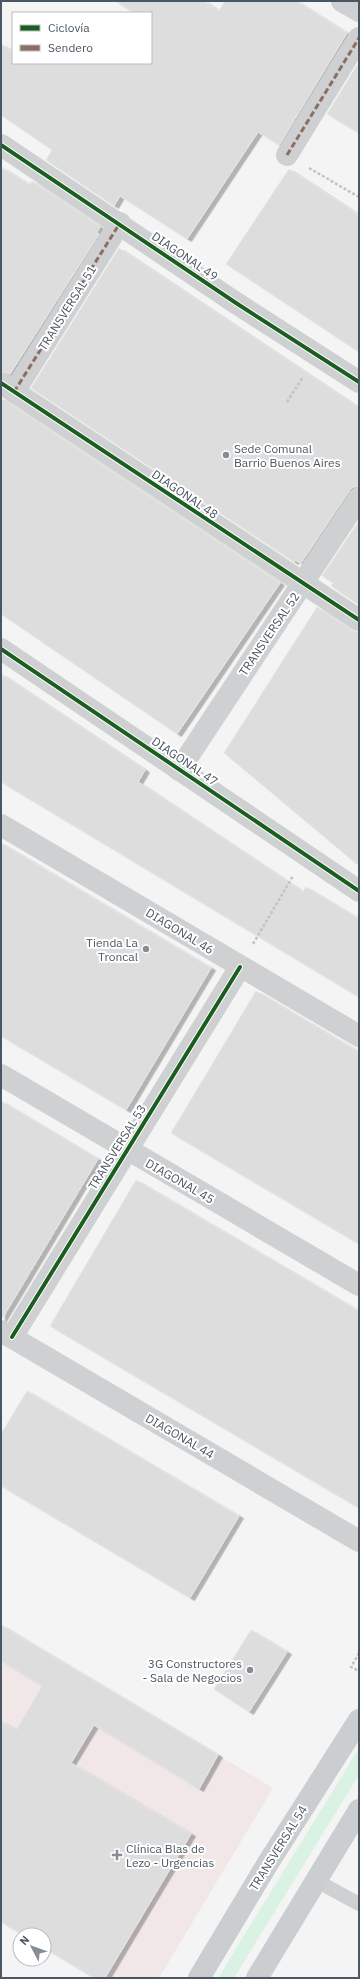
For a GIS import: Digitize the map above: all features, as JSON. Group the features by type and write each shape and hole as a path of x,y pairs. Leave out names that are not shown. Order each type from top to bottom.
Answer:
{"main road":[{"name":"TRANSVERSAL 54","path":"198,1978 268,1863 359,1720"},
{"path":"256,1978 359,1810"}],"street":[{"path":"342,1 359,11"},
{"path":"287,155 359,38"},
{"name":"DIAGONAL 49","path":"1,145 236,303 359,382"},
{"name":"TRANSVERSAL 51","path":"8,387 120,224"},
{"name":"DIAGONAL 48","path":"8,387 302,584 359,620"},
{"name":"TRANSVERSAL 52","path":"179,770 359,498"},
{"name":"DIAGONAL 47","path":"1,648 179,770 359,890"},
{"name":"DIAGONAL 46","path":"1,825 359,1036"},
{"name":"TRANSVERSAL 53","path":"6,1334 127,1150 240,967"},
{"name":"DIAGONAL 45","path":"1,1075 359,1285"},
{"name":"DIAGONAL 44","path":"6,1334 359,1541"}],"lane":[{"path":"315,1880 359,1904"}],"path":[{"path":"287,155 359,197"},
{"path":"240,967 305,854"},
{"path":"359,1653 351,1667 359,1672"}],"shaded area":[{"name":"Clínica Blas de Lezo - Urgencias","path":"1,1625 273,1788 159,1978 94,1978 52,1942 52,1927 12,1927 12,1928 1,1922"}],"green space":[{"path":"359,1748 359,1775 234,1978 218,1978"}],"building":[{"path":"115,1 204,1 219,11 225,1 296,1 347,33 279,145 258,132 187,239 120,196 114,206 46,160 52,150 1,115 1,44 12,51 12,64 152,64 152,12 132,12"},
{"path":"359,62 359,133 327,114"},
{"path":"1,167 30,185 32,181 100,227 97,232 99,234 10,374 1,371"},
{"path":"289,169 359,215 359,352 226,264"},
{"path":"119,248 359,408 359,486 353,487 349,491 301,563 295,560 294,562 31,388"},
{"path":"1,398 280,583 177,734 1,614"},
{"path":"359,521 359,605 331,586 333,583 322,576"},
{"path":"317,607 352,630 359,632 359,866 224,753"},
{"path":"1,674 145,770 138,782 303,892 306,887 359,919 359,997 1,782"},
{"path":"1,843 211,968 126,1110 1,1036"},
{"path":"256,991 359,1052 359,1244 171,1133"},
{"path":"1,1101 98,1159 2,1319 1,1319"},
{"path":"136,1180 359,1311 359,1508 50,1326"},
{"path":"27,1391 239,1516 190,1598 1,1486 1,1434"},
{"name":"Clínica Blas de Lezo - Urgencias","path":"1,1625 218,1755 199,1789 94,1725 71,1763 191,1834 105,1978 94,1978 52,1953 52,1927 12,1927 12,1928 1,1922 1,1721 16,1730 42,1686 1,1661"},
{"name":"3G Constructores - Sala de Negocios","path":"251,1630 287,1652 249,1712 214,1689"}],"marked path":[{"path":"287,155 359,38"},
{"path":"14,392 120,223"}],"cycle path":[{"path":"1,145 236,303 359,382"},
{"path":"1,383 359,620"},
{"path":"1,649 359,891"},
{"path":"12,1337 240,967"}],"place":[{"name":"Sede Comunal Barrio Buenos Aires","path":"226,455"},
{"name":"Tienda La Troncal","path":"146,949"},
{"name":"3G Constructores - Sala de Negocios","path":"250,1670"},
{"name":"Clínica Blas de Lezo - Urgencias","path":"117,1855"}]}
